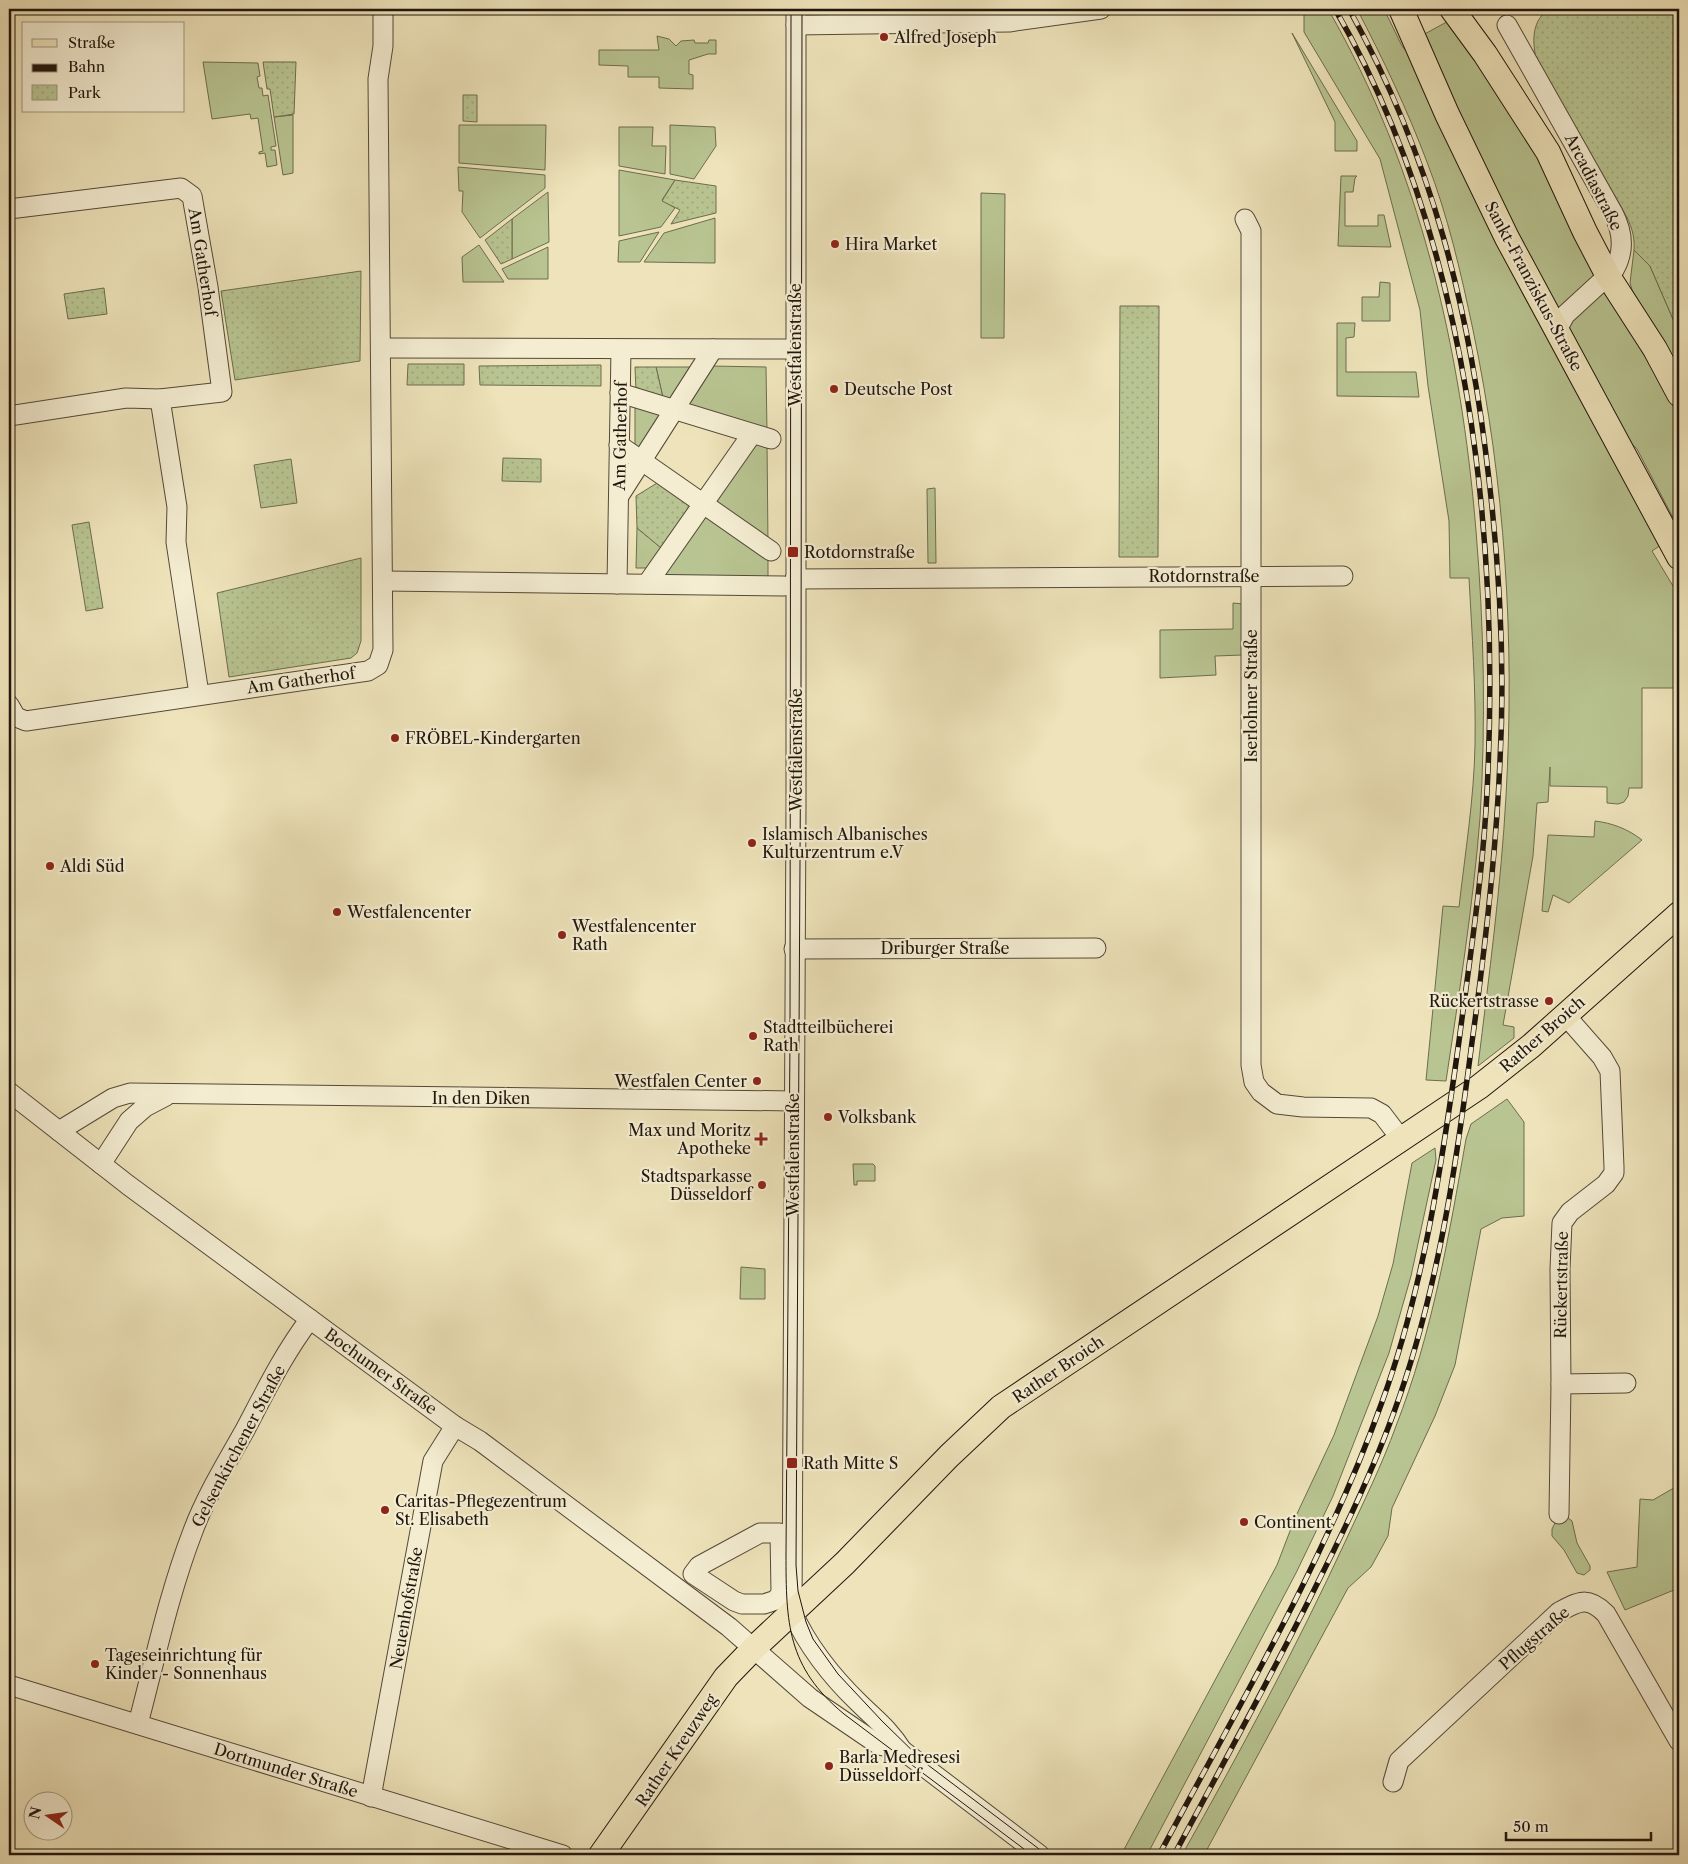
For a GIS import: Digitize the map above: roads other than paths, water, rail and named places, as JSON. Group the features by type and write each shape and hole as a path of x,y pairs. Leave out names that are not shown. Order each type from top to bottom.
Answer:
{"main road":[{"name":"Sankt-Franziskus-Straße","path":"1401,9 1447,114 1491,205 1679,557"},
{"path":"1455,12 1485,54 1548,152 1608,276 1655,349 1679,394"},
{"name":"Rather Broich","path":"754,1648 845,1563 949,1456 1001,1407 1479,1087 1512,1061 1678,917"},
{"name":"Rather Kreuzweg","path":"601,1855 634,1811 719,1686 754,1648"}],"street":[{"name":"Am Gatherhof","path":"9,705 16,717 26,721 199,694 368,671 378,665 383,650 378,79 383,46 383,9"},
{"path":"796,17 1009,22 1101,9"},
{"name":"Westfalenstraße","path":"792,1611 794,949 790,583 795,349 796,17"},
{"name":"Arcadiastraße","path":"1507,24 1618,223 1622,242 1619,262 1614,270 1566,315 1557,330"},
{"name":"Am Gatherhof","path":"9,209 181,188 192,196 208,286 222,392 160,399 126,398 9,416"},
{"name":"Iserlohner Straße","path":"1245,219 1251,231 1250,1065 1254,1082 1261,1092 1277,1104 1303,1107 1359,1107 1377,1110 1394,1128 1401,1139"},
{"path":"381,348 795,349"},
{"name":"Am Gatherhof","path":"617,584 621,349"},
{"path":"618,497 713,349"},
{"path":"620,393 770,439"},
{"path":"160,399 177,507 176,542 199,694"},
{"path":"646,584 752,434"},
{"path":"619,445 771,551"},
{"name":"Rotdornstraße","path":"790,583 1343,576"},
{"path":"382,581 617,584 790,583"},
{"name":"Driburger Straße","path":"794,949 1096,948"},
{"name":"Rückertstraße","path":"1559,1514 1560,1269 1562,1223 1570,1212 1606,1184 1614,1173 1610,1071 1602,1057 1565,1015"},
{"name":"Bochumer Straße","path":"9,1092 128,1185 455,1426 480,1441 754,1648 810,1698 879,1745 902,1750"},
{"name":"In den Diken","path":"59,1131 113,1098 130,1094 794,1101"},
{"name":"In den Diken","path":"101,1164 129,1121 145,1107 168,1095"},
{"name":"Gelsenkirchener Straße","path":"138,1724 179,1570 194,1529 220,1474 271,1381 310,1319"},
{"path":"1561,1384 1626,1383"},
{"name":"Neuenhofstraße","path":"371,1796 433,1461 455,1426"},
{"path":"760,1533 780,1533 781,1593 776,1600 764,1604 742,1604 734,1601 693,1574 699,1566 760,1533"},
{"name":"Pflugstraße","path":"1393,1782 1399,1761 1559,1612 1575,1603 1589,1602 1606,1614 1679,1741"},
{"path":"792,1611 819,1657 856,1700 892,1734 902,1750 1040,1855"},
{"name":"Dortmunder Straße","path":"9,1684 563,1855"}],"tram line":[{"path":"791,9 790,1039 786,1554 789,1623 801,1661 811,1679 825,1696 844,1714 1032,1855"},
{"path":"802,9 801,685 796,1565 798,1591 806,1622 813,1639 838,1674 882,1721 924,1762 1047,1855"}],"railway":[{"path":"1159,1855 1279,1633 1307,1576 1359,1461 1397,1358 1430,1224 1446,1133 1481,868 1486,810 1490,709 1488,605 1481,501 1467,397 1446,295 1418,195 1381,99 1335,9"},
{"path":"1174,1855 1266,1684 1340,1539 1377,1455 1409,1367 1434,1275 1452,1182 1477,1007 1493,867 1501,726 1502,656 1496,550 1489,480 1471,356 1459,296 1425,180 1404,122 1349,9"}],"place":[{"name":"Alfred Joseph","path":"884,37"},
{"name":"Hira Market","path":"835,244"},
{"name":"Deutsche Post","path":"834,389"},
{"name":"Rotdornstraße","path":"793,552"},
{"name":"FRÖBEL-Kindergarten","path":"395,738"},
{"name":"Islamisch Albanisches Kulturzentrum e.V","path":"752,843"},
{"name":"Aldi Süd","path":"50,866"},
{"name":"Westfalencenter","path":"337,912"},
{"name":"Westfalencenter Rath","path":"562,935"},
{"name":"Rückertstrasse","path":"1549,1001"},
{"name":"Stadtteilbücherei Rath","path":"753,1036"},
{"name":"Westfalen Center","path":"757,1081"},
{"name":"Volksbank","path":"828,1117"},
{"name":"Max und Moritz Apotheke","path":"761,1139"},
{"name":"Stadtsparkasse Düsseldorf","path":"762,1185"},
{"name":"Rath Mitte S","path":"792,1463"},
{"name":"Caritas-Pflegezentrum St. Elisabeth","path":"385,1510"},
{"name":"Continent","path":"1244,1522"},
{"name":"Tageseinrichtung für Kinder - Sonnenhaus","path":"95,1664"},
{"name":"Barla Medresesi Düsseldorf","path":"829,1766"}]}
